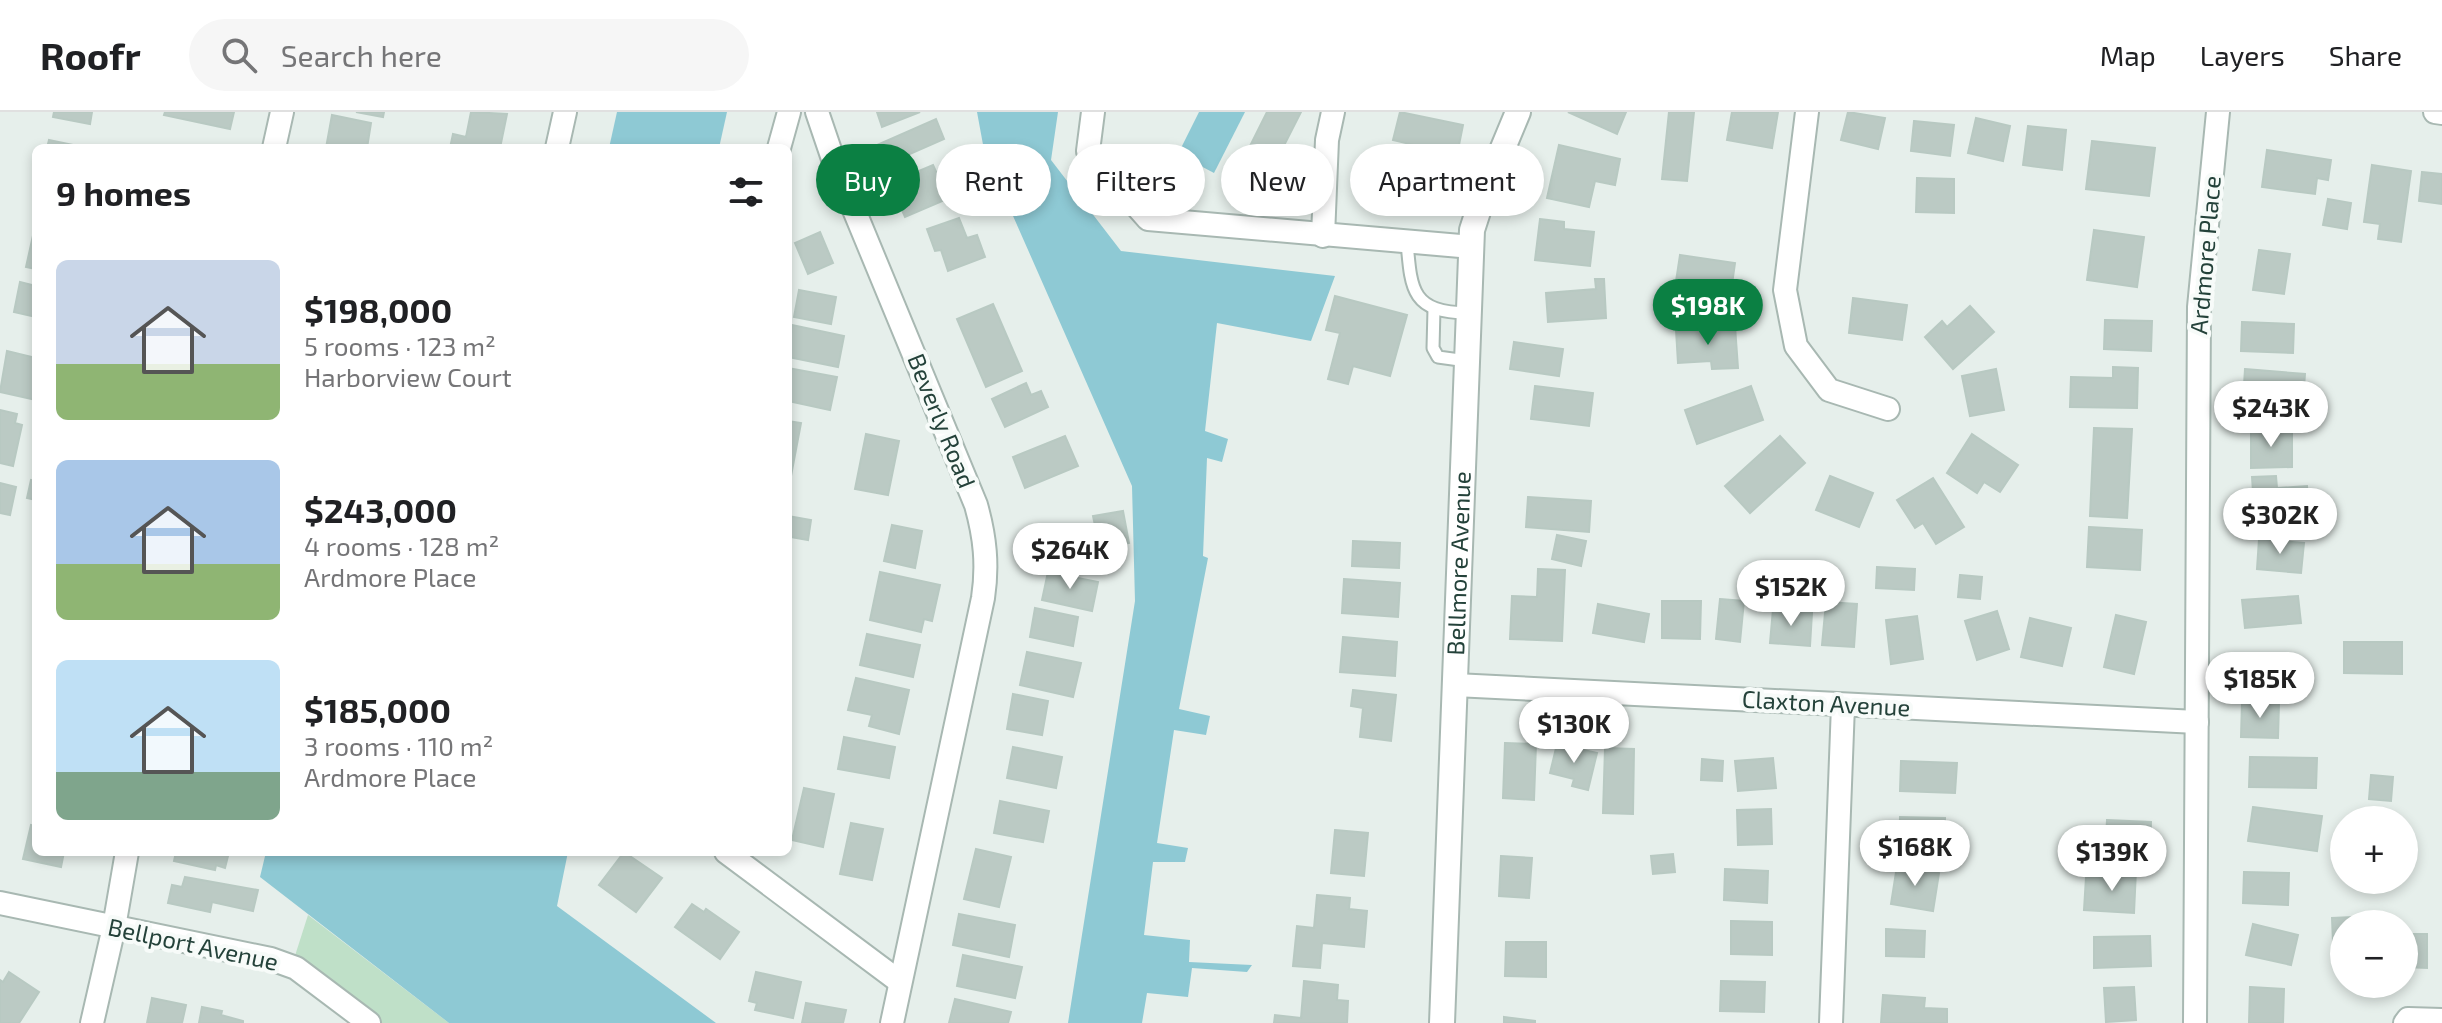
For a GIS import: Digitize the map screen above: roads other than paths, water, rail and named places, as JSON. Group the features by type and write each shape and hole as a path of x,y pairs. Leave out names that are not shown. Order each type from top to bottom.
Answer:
{"street":[{"path":"275,144 282,112"},
{"path":"558,144 565,112"},
{"path":"780,144 789,112"},
{"name":"Beverly Road","path":"817,112 833,159 976,505 985,535 987,568 983,598 892,1023"},
{"path":"1093,112 1088,151 1148,219 1472,247"},
{"path":"1323,236 1327,140 1333,112"},
{"name":"Bellmore Avenue","path":"1442,1023 1472,230 1518,112"},
{"path":"1807,112 1785,290 1796,346 1829,390 1888,409"},
{"name":"Ardmore Place","path":"2195,1023 2199,307 2218,112"},
{"path":"2435,112 2442,113"},
{"name":"Claxton Avenue","path":"1455,685 2197,722"},
{"path":"1831,1023 1843,705"},
{"path":"92,1023 126,856"},
{"path":"731,856 900,982"},
{"name":"Bellport Avenue","path":"0,903 284,964 296,968 369,1023"},
{"path":"2407,1021 2442,1020"}],"lane":[{"path":"1407,242 1411,284 1421,301 1434,309 1469,313"},
{"path":"1434,309 1433,348 1438,357 1467,361"}],"water":[{"path":"617,112 727,112 720,144 610,144"},
{"path":"977,112 1058,112 1051,160 1051,144 983,144"},
{"path":"1199,112 1245,112 1229,144 1221,144 1221,159 1214,173 1205,168 1205,144 1183,144"},
{"path":"1051,160 1067,181 1067,216 1094,216 1121,251 1335,276 1311,341 1217,323 1205,431 1228,439 1222,462 1207,458 1203,556 1208,558 1179,709 1210,716 1206,735 1174,730 1157,843 1188,848 1185,862 1153,862 1144,935 1190,940 1189,962 1252,965 1247,972 1192,968 1188,997 1147,993 1142,1023 1068,1023 1135,601 1132,486 1013,216 1051,216"},
{"path":"265,856 567,856 557,906 716,1023 449,1023 260,877"}]}
